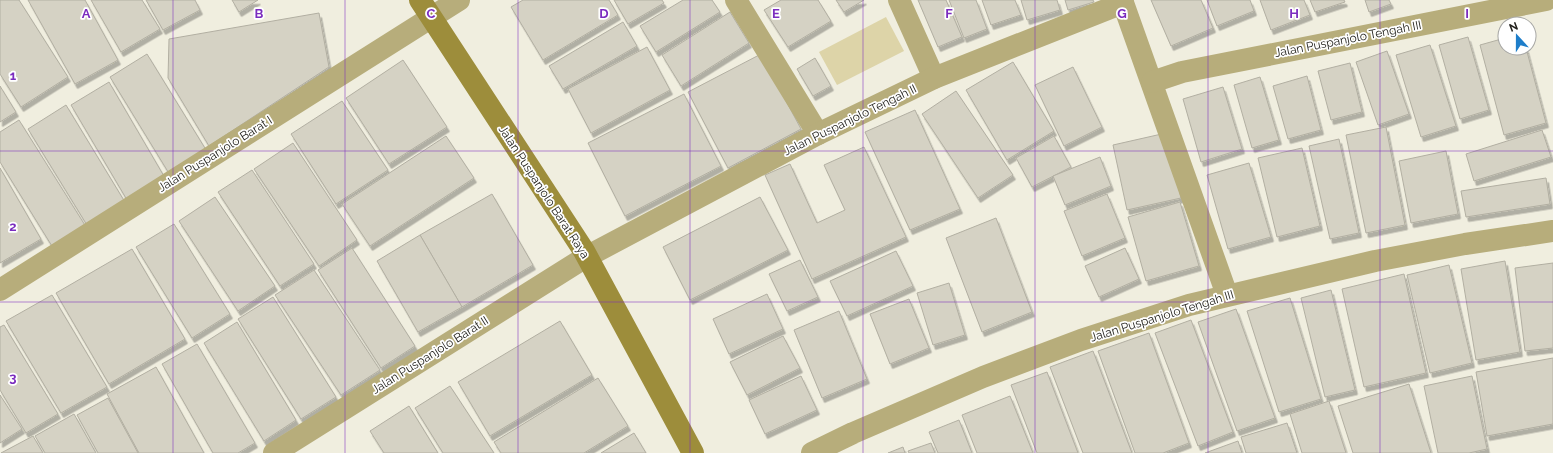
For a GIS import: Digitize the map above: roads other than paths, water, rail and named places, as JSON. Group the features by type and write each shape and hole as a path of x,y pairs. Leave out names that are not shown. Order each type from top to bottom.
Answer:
{"street":[{"name":"Jalan Puspanjolo Barat I","path":"0,290 425,9 459,0"},
{"path":"736,0 818,134"},
{"path":"899,0 934,78"},
{"name":"Jalan Puspanjolo Tengah III","path":"1152,82 1190,71 1546,0"},
{"path":"1123,2 1227,295"},
{"name":"Jalan Puspanjolo Tengah II","path":"586,257 818,134 934,78 1123,2"},
{"name":"Jalan Puspanjolo Barat Raya","path":"425,9 584,251 693,453"},
{"name":"Jalan Puspanjolo Tengah III","path":"812,453 853,433 933,399 1067,345 1189,305 1383,260 1465,244 1553,231"},
{"name":"Jalan Puspanjolo Barat II","path":"274,453 586,257"}]}
